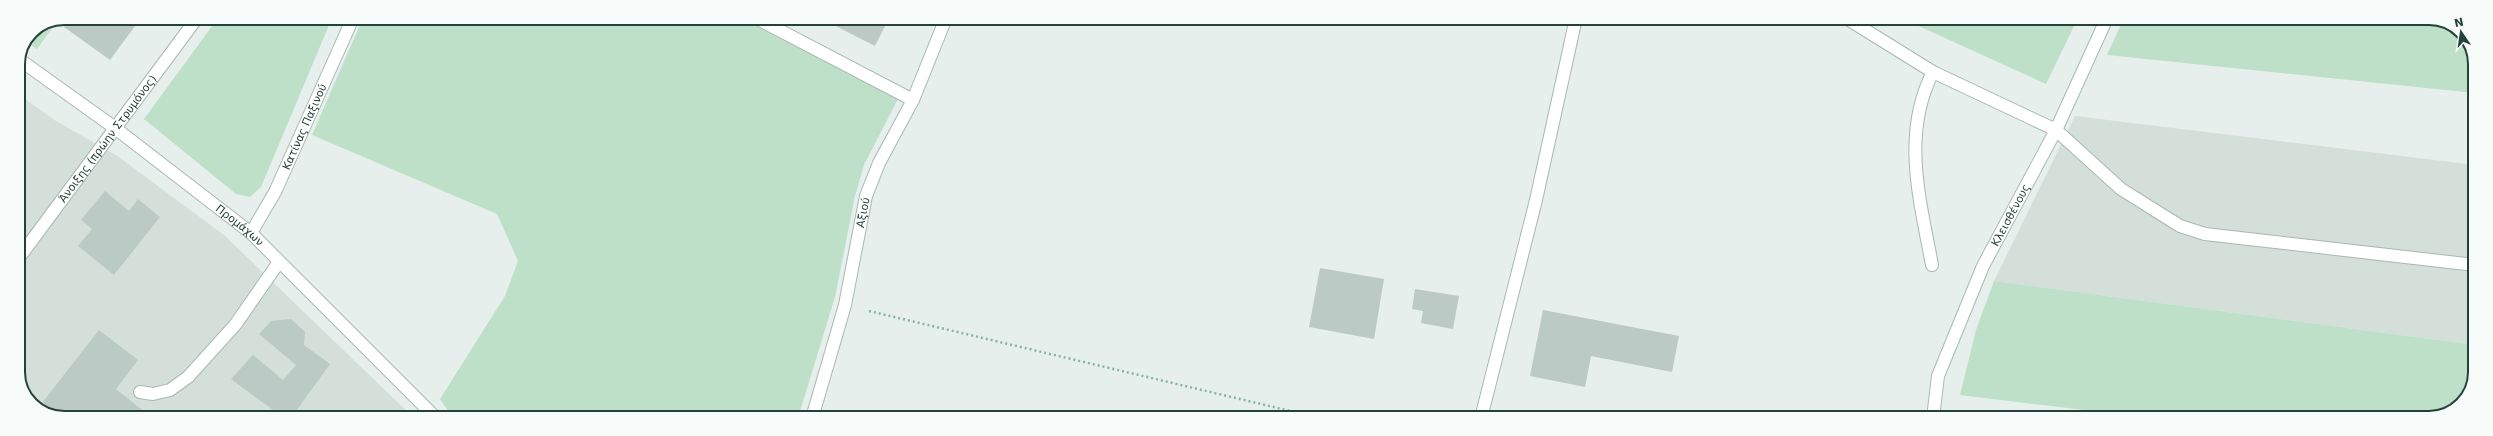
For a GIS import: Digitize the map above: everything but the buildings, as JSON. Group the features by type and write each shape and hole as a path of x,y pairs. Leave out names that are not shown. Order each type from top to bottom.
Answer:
{"street":[{"name":"Άνοιξης (πρώην Στρυμόνος)","path":"25,250 192,25"},
{"name":"Κατίνας Παξινού","path":"251,233 275,192 351,25"},
{"path":"769,25 913,100"},
{"name":"Αξιού","path":"814,411 845,305 866,196 878,163 913,100 943,25"},
{"path":"1483,411 1536,200 1574,25"},
{"path":"1857,25 1933,72 2056,130 2121,189 2180,226 2205,234 2468,263"},
{"name":"Κλεισθένους","path":"1934,411 1938,376 1983,266 2056,130 2104,25"},
{"name":"Προμάχων","path":"25,64 115,128 251,233 429,411"},
{"path":"1932,265 1914,170 1922,92 1933,72"},
{"path":"140,392 153,394 170,390 188,377 235,325 279,262"}],"path":[{"path":"845,305 1291,411"}],"shaded area":[{"path":"25,99 56,121 116,155 224,235 407,411 59,411 47,407 36,400 28,387 25,375"},
{"path":"2075,116 2468,164 2468,344 1994,281"}],"green space":[{"path":"213,25 329,25 261,187 250,197 236,194 144,119"},
{"path":"360,25 766,25 900,95 864,165 855,196 835,297 800,411 448,411 440,399 505,296 518,261 497,214 312,135"},
{"path":"1916,25 2075,25 2046,84"},
{"path":"2121,25 2434,25 2442,27 2453,33 2457,36 2464,47 2468,61 2468,92 2107,55"},
{"path":"53,27 37,49 30,45 36,36"},
{"path":"1994,281 2468,344 2468,377 2463,392 2455,401 2442,409 2429,411 2093,411 1960,395 1976,330"}]}
